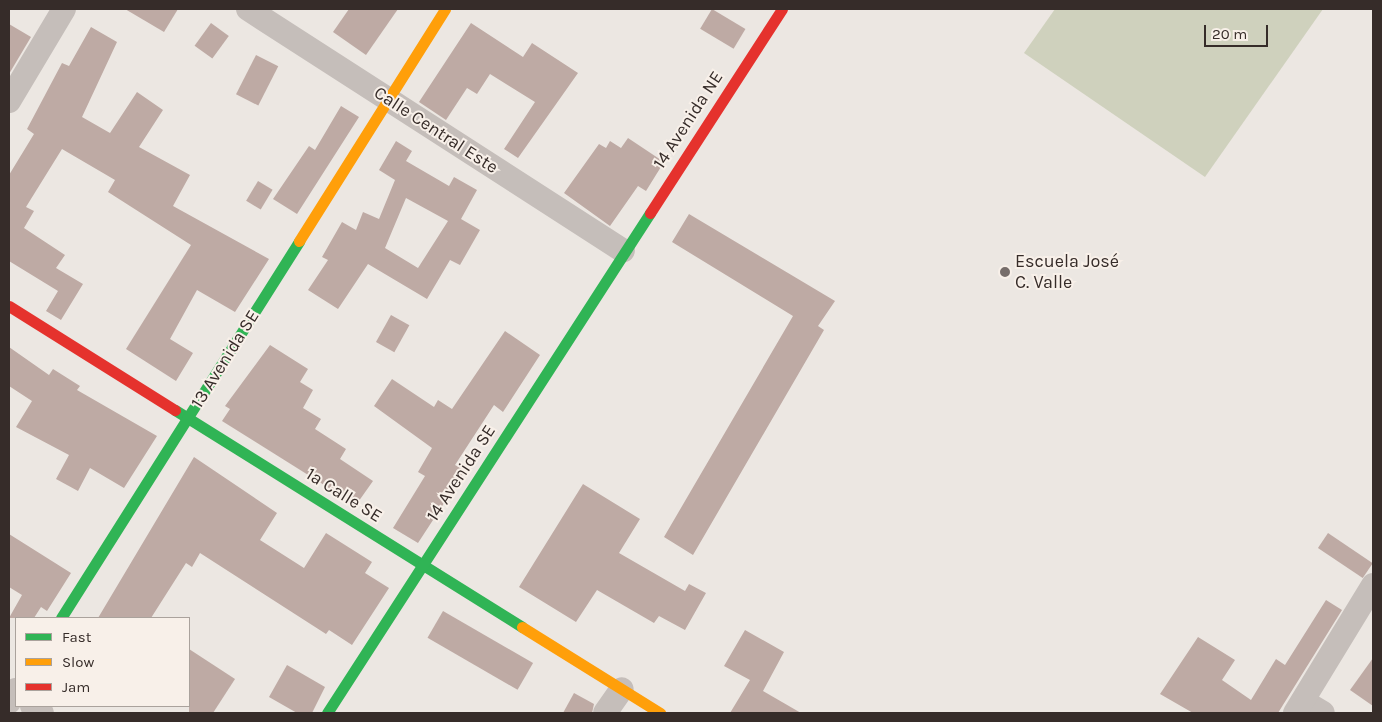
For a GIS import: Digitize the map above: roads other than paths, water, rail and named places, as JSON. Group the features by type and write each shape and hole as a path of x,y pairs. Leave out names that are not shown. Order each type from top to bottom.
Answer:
{"street":[{"path":"9,101 64,9"},
{"name":"Calle Central Este","path":"248,9 623,251"},
{"name":"13 Avenida SE","path":"62,617 445,9"},
{"name":"14 Avenida NE","path":"623,251 782,9"},
{"name":"14 Avenida SE","path":"327,713 623,251"},
{"name":"1a Calle SE","path":"9,306 660,713"},
{"path":"1323,713 1299,707 1373,585"},
{"path":"605,713 622,689"}],"place":[{"name":"Escuela José C. Valle","path":"1005,272"}]}
